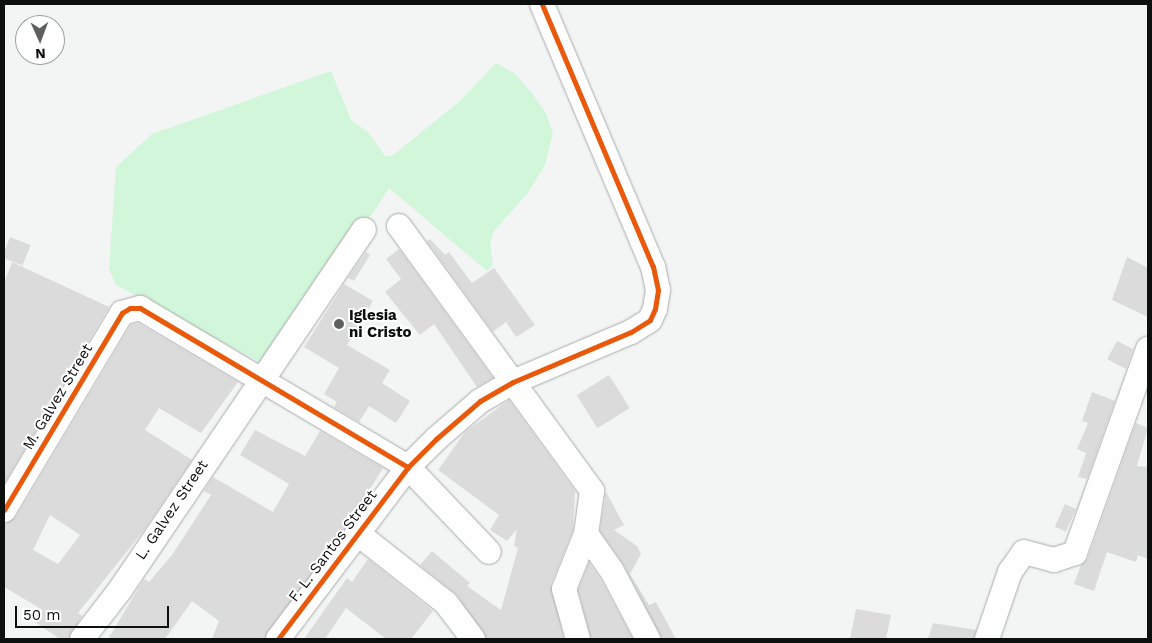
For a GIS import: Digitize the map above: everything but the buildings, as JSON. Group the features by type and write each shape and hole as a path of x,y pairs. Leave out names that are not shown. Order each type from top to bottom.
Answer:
{"street":[{"name":"F. L. Santos Street","path":"278,639 408,468 480,401 513,382 630,332 650,320 658,290 652,266 614,170 542,4"},
{"path":"399,226 586,479 592,503 586,534 564,589 578,639"},
{"name":"L. Galvez Street","path":"82,639 120,590 260,379 364,230"},
{"name":"M. Galvez Street","path":"4,510 122,313 140,308 260,379"},
{"path":"987,639 1010,572 1024,552 1054,560 1075,553 1142,383 1148,350"},
{"path":"260,379 408,468 489,552"},
{"path":"357,533 446,603 473,639"},
{"path":"586,534 612,571 648,639"}],"green space":[{"path":"496,63 514,73 531,92 546,113 553,133 545,165 527,194 494,231 490,243 493,265 487,271 389,188 271,368 116,285 109,269 116,167 152,134 331,71 351,120 368,132 385,156 392,156 460,101"}],"cycle path":[{"path":"278,639 408,467 436,439 480,401 513,382 631,332 650,320 655,309 658,290 653,267 542,4"},
{"path":"4,510 122,313 130,308 140,308 408,467"}],"place":[{"name":"Iglesia ni Cristo","path":"339,324"}]}
